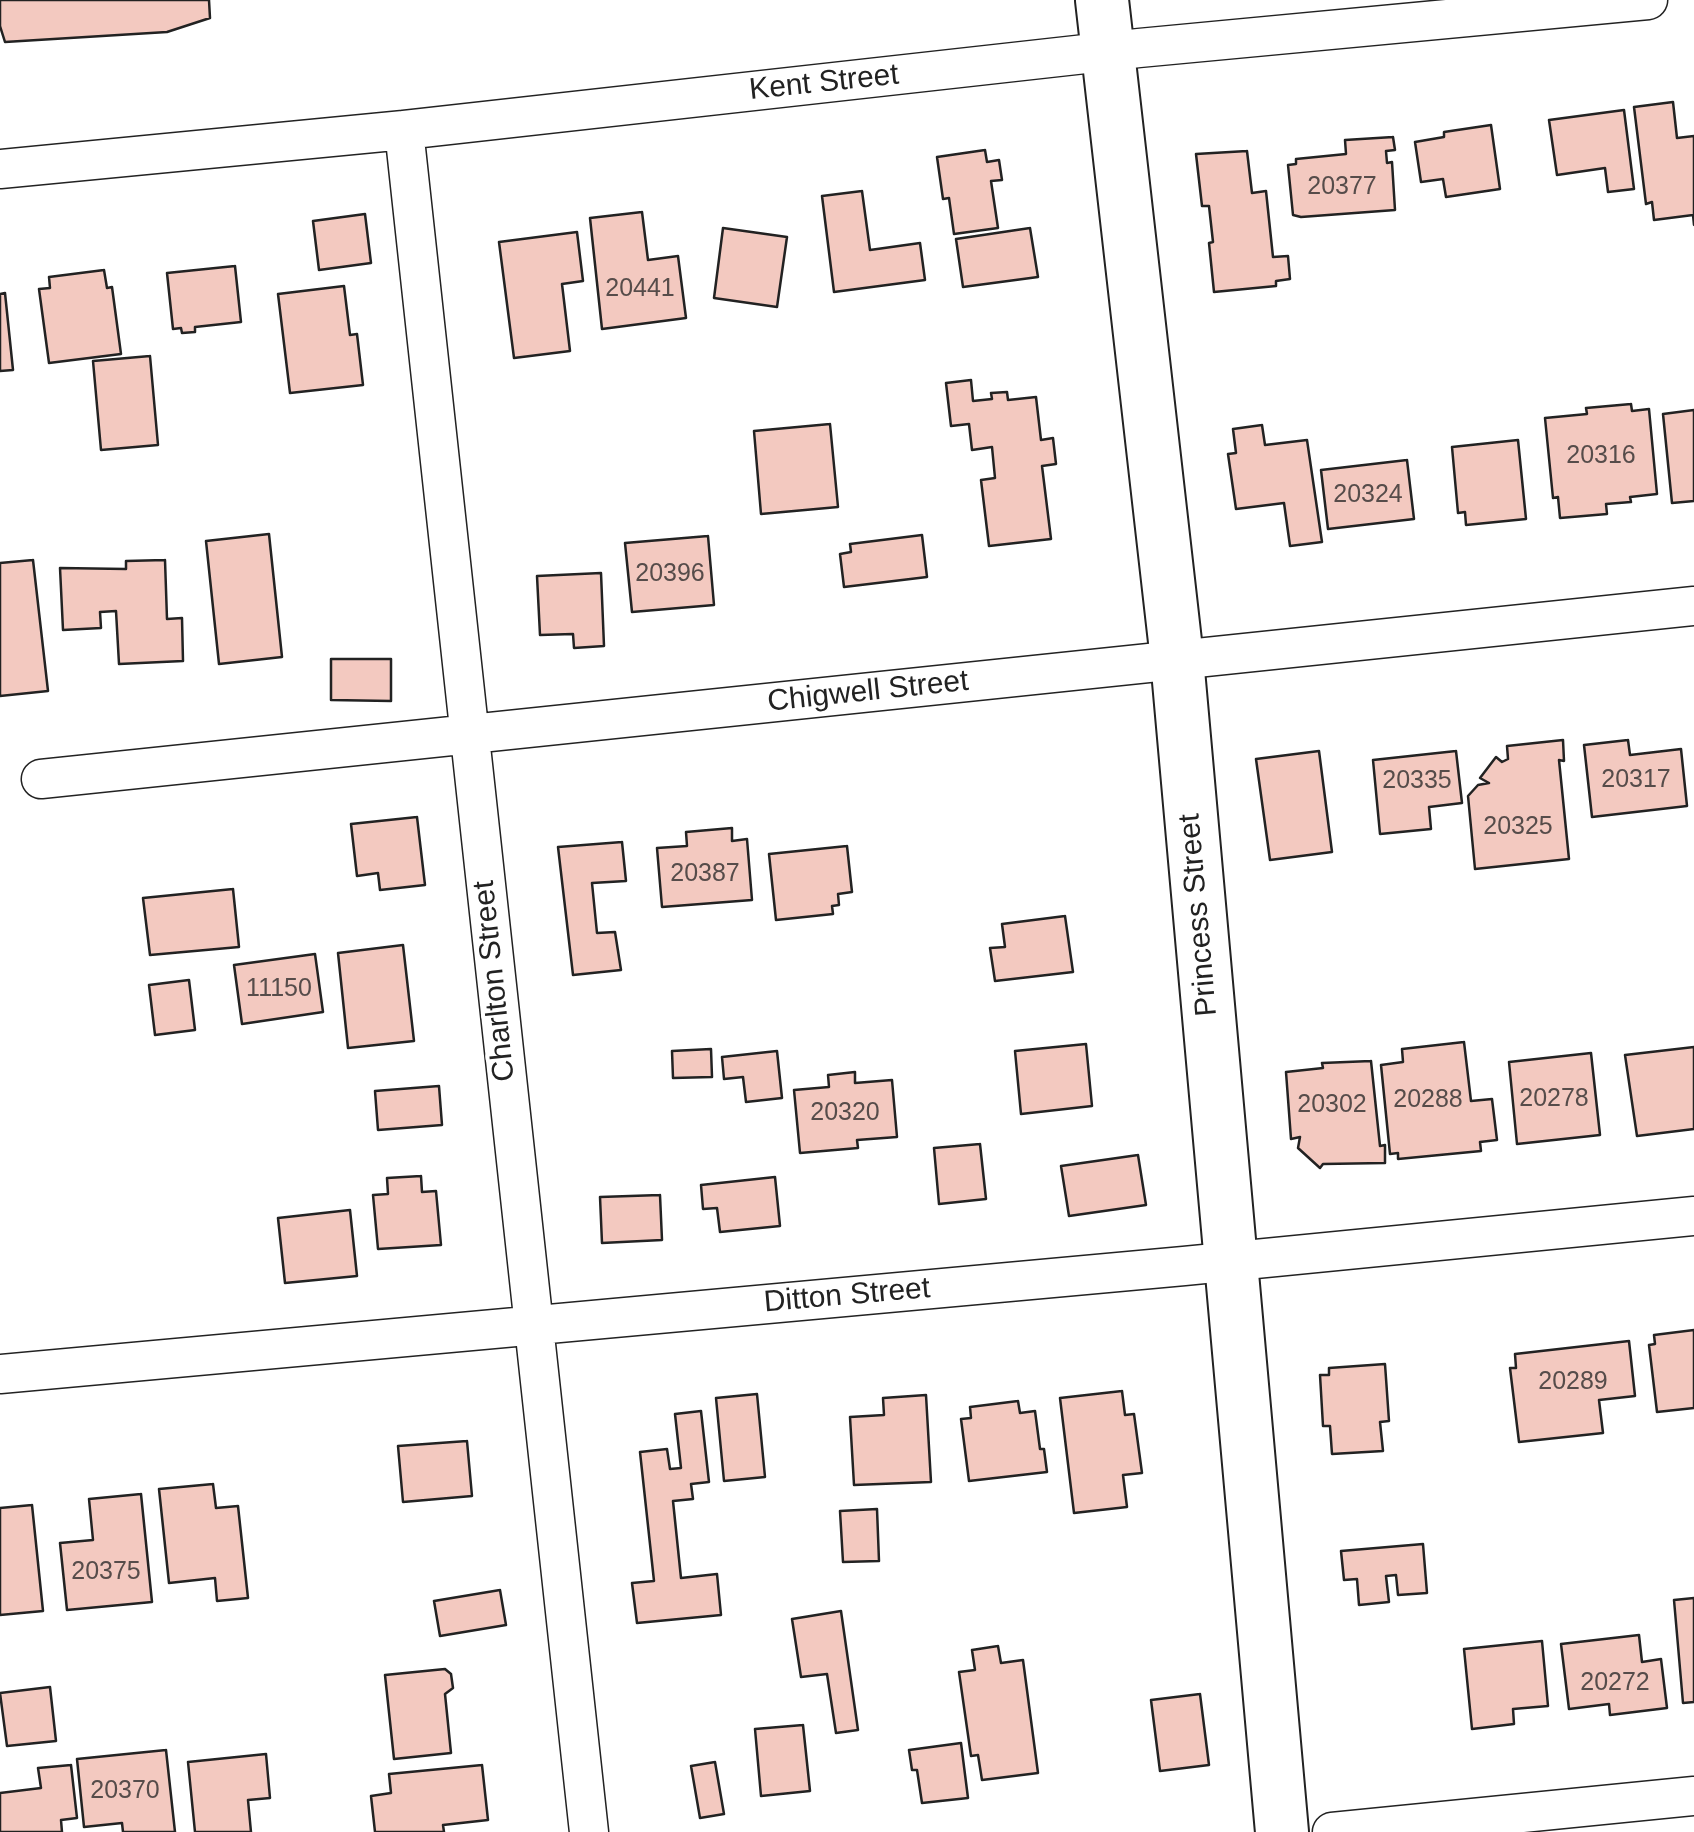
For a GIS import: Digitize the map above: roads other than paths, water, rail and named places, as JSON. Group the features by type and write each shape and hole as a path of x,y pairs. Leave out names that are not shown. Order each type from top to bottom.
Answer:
{"street":[{"name":"Princess Street","path":"1102,0 1177,659 1282,1832"},
{"name":"Kent Street","path":"0,170 404,130 1108,52 1648,0"},
{"name":"Charlton Street","path":"404,130 588,1832"},
{"name":"Chigwell Street","path":"41,779 1694,606"},
{"name":"Ditton Street","path":"0,1374 1694,1216"},
{"path":"1332,1832 1694,1796"}]}
